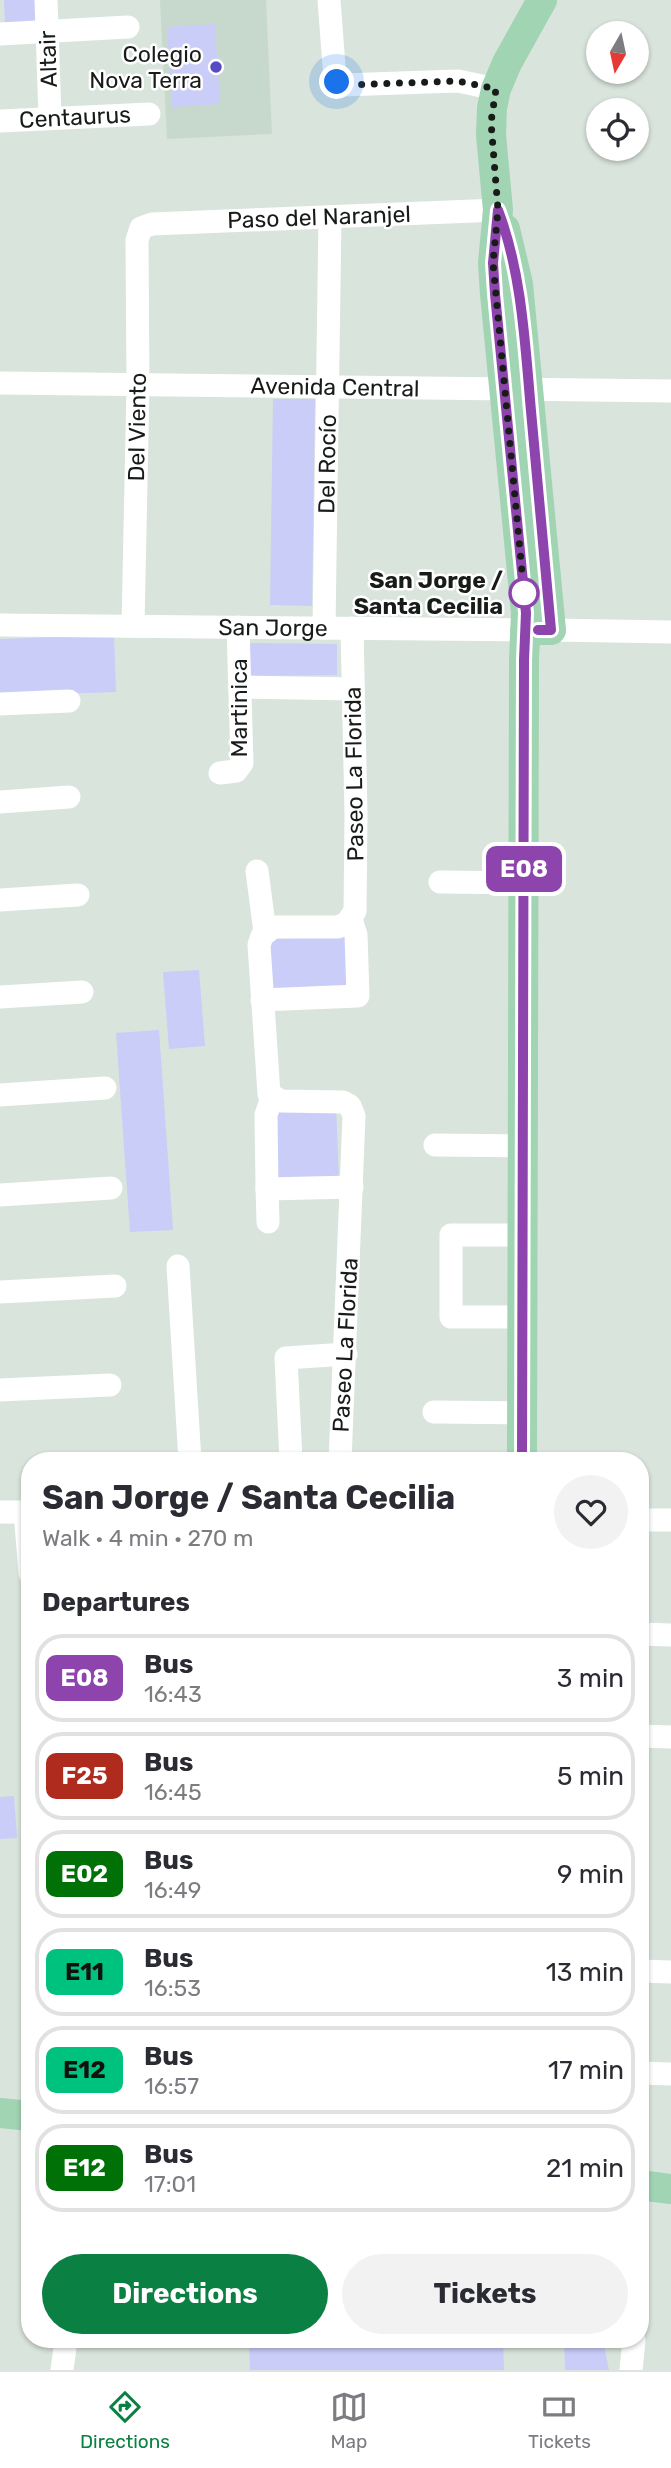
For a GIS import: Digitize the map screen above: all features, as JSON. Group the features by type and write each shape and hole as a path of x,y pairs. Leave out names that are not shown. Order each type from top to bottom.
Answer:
{"main road":[{"path":"522,1452 524,883 538,630 526,613 517,389 493,263 498,210 491,135 496,89 507,62 542,0"},
{"path":"0,2113 21,2115"},
{"path":"649,2186 671,2189"},
{"path":"649,2206 671,2209"}],"street":[{"name":"Altair","path":"46,0 50,118"},
{"path":"329,0 334,74 337,82 345,85 458,81 496,89"},
{"path":"0,33 128,27"},
{"name":"Centaurus","path":"0,121 149,114"},
{"name":"Paso del Naranjel","path":"141,228 152,224 498,210"},
{"name":"Del Rocío","path":"324,628 330,217"},
{"name":"Del Viento","path":"133,626 138,384 137,240 141,228"},
{"name":"Avenida Central","path":"0,383 671,391"},
{"name":"San Jorge","path":"0,625 671,632"},
{"name":"Martinica","path":"220,773 236,771 242,763 238,627"},
{"name":"Paseo La Florida","path":"262,1000 358,996 356,935 351,919 355,906 356,814 352,628"},
{"path":"240,687 353,689"},
{"path":"0,704 69,701"},
{"path":"0,802 69,797"},
{"path":"257,871 265,932 259,945 268,1089 272,1097 266,1115 268,1222"},
{"path":"440,882 524,883"},
{"path":"0,900 78,895"},
{"path":"265,932 278,926 338,927 351,919"},
{"path":"0,997 82,992"},
{"path":"0,1095 105,1088"},
{"name":"Paseo La Florida","path":"272,1097 281,1101 339,1102 350,1106 354,1116 341,1452"},
{"path":"435,1145 523,1146"},
{"path":"267,1189 352,1187"},
{"path":"0,1195 111,1188"},
{"path":"523,1235 451,1235 451,1317 523,1317"},
{"path":"178,1266 189,1452"},
{"path":"0,1293 115,1286"},
{"path":"291,1452 286,1358 346,1354"},
{"path":"0,1390 110,1385"},
{"path":"434,1412 522,1413"},
{"path":"0,1512 21,1512"},
{"path":"649,1520 671,1520"},
{"path":"649,1634 671,1635"},
{"path":"649,1737 671,1737"},
{"path":"649,1971 671,1972"},
{"path":"649,2073 671,2074"},
{"path":"62,2370 65,2348"},
{"path":"621,2348 631,2367"},
{"path":"631,2367 633,2348"}],"shaded area":[{"path":"4,0 36,0 37,26 5,27"},
{"name":"Colegio Nova Terra","path":"160,0 266,0 272,134 167,139"},
{"path":"215,24 220,104 172,107 167,27"},
{"path":"273,399 315,399 312,606 270,605"},
{"path":"114,635 116,692 0,696 0,639"},
{"path":"245,643 337,644 337,675 245,676"},
{"path":"351,936 354,1001 272,1004 269,939"},
{"path":"199,970 205,1046 169,1049 163,972"},
{"path":"159,1030 173,1230 130,1232 116,1033"},
{"path":"336,1104 339,1182 276,1184 273,1107"},
{"path":"14,1796 17,1838 0,1839 0,1797"},
{"path":"249,2348 503,2348 504,2370 250,2370"},
{"path":"564,2348 605,2348 609,2370 565,2370"}],"bus line":[{"name":"E08","path":"522,1452 526,613 495,294 493,263 498,210 510,243 518,284 529,389 551,630 538,630"}],"place":[{"name":"Colegio Nova Terra","path":"216,67"},
{"name":"San Jorge / Santa Cecilia","path":"524,593"}],"route":[{"path":"337,82 345,85 458,81 496,89 491,122 498,210 493,263 524,593"}]}
